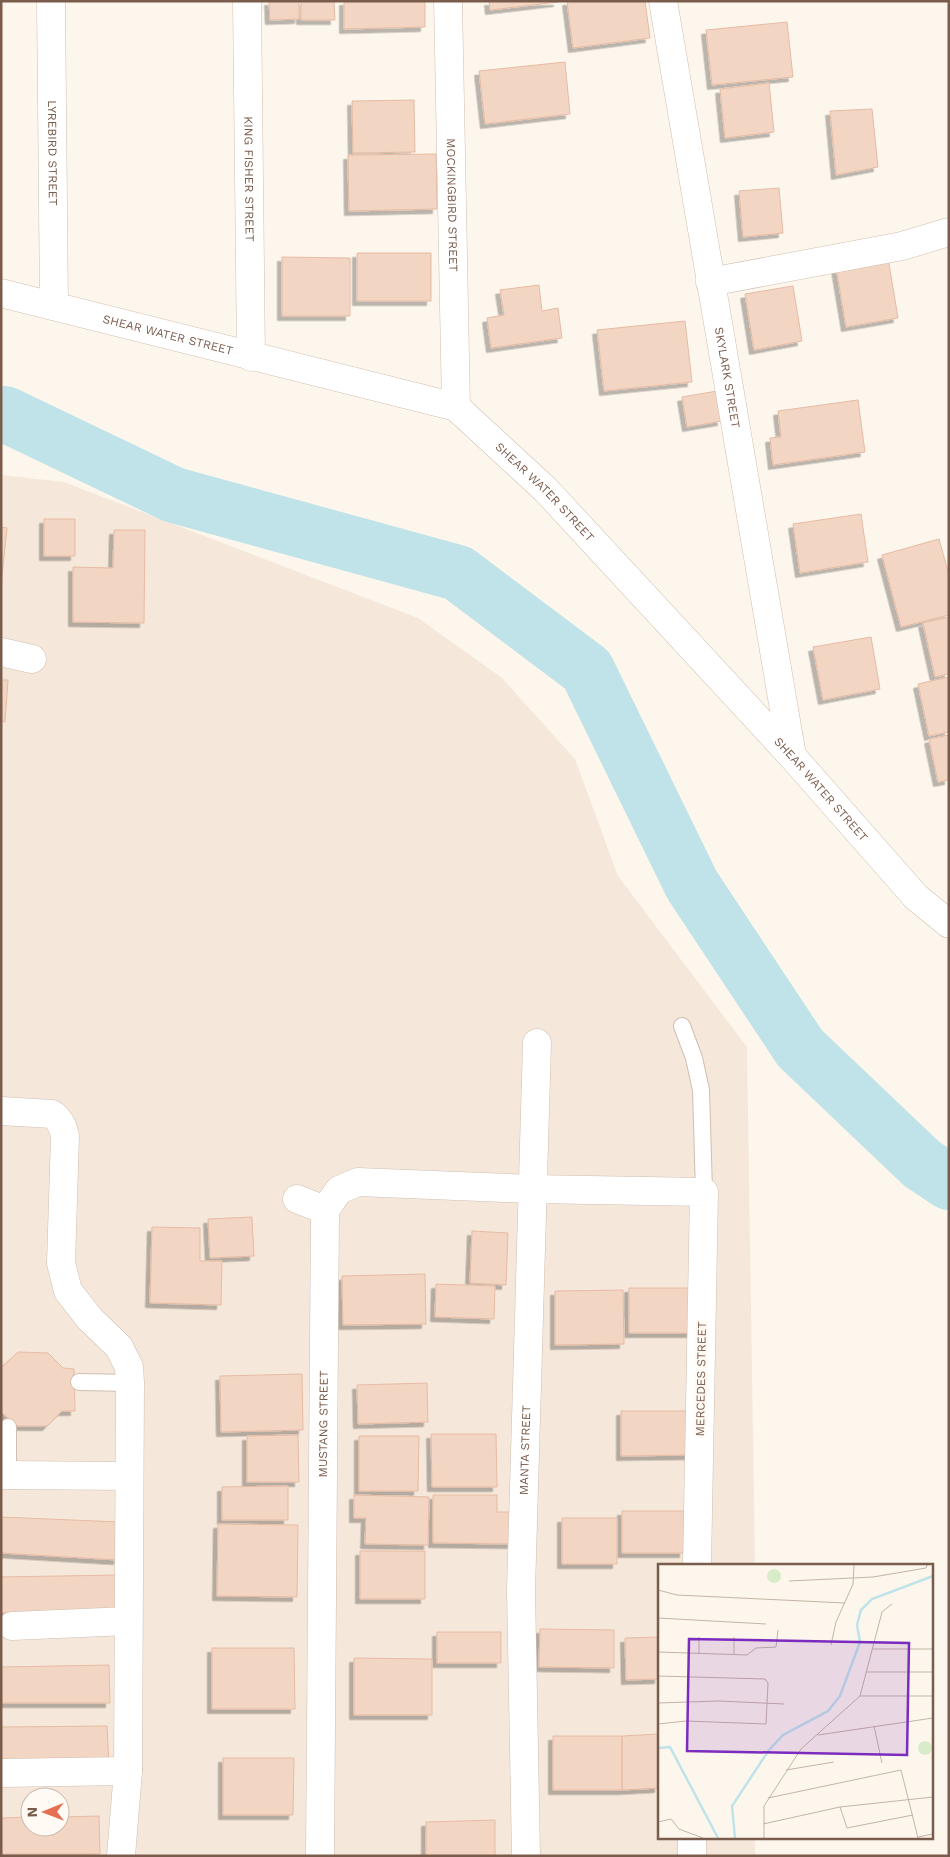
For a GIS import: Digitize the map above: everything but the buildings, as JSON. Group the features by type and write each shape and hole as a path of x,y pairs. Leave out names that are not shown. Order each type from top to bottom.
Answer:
{"street":[{"name":"LYREBIRD STREET","path":"51,1 54,306"},
{"name":"KING FISHER STREET","path":"247,1 251,357"},
{"name":"MOCKINGBIRD STREET","path":"448,1 456,407"},
{"name":"SKYLARK STREET","path":"663,1 792,756"},
{"path":"710,282 902,246 949,232"},
{"name":"SHEAR WATER STREET","path":"1,293 456,407 546,490 792,756 916,897 949,924"},
{"path":"1,652 32,659"},
{"name":"MANTA STREET","path":"526,1856 521,1590 537,1043"},
{"path":"1,1110 52,1114 58,1118 63,1127 65,1136 61,1264 68,1291 90,1320 119,1347 129,1367 128,1771 121,1856"},
{"path":"297,1199 325,1210 339,1190 358,1182 532,1189 704,1192"},
{"name":"MERCEDES STREET","path":"697,1564 704,1192"},
{"name":"MUSTANG STREET","path":"320,1856 325,1210"},
{"path":"5,1475 129,1476"},
{"path":"12,1626 128,1621"},
{"path":"1,1773 128,1771"},
{"path":"692,1840 692,1856"}],"lane":[{"path":"682,1026 694,1058 702,1090 704,1192"},
{"path":"79,1382 130,1383"},
{"path":"5,1475 8,1427"}],"shaded area":[{"path":"1,475 64,482 418,618 502,678 575,759 618,876 747,1047 755,1564 658,1564 658,1840 755,1840 755,1856 1,1856"}],"waterway":[{"path":"1,415 5,414 174,495 458,573 587,670 692,885 800,1048 922,1164 949,1182"}]}
